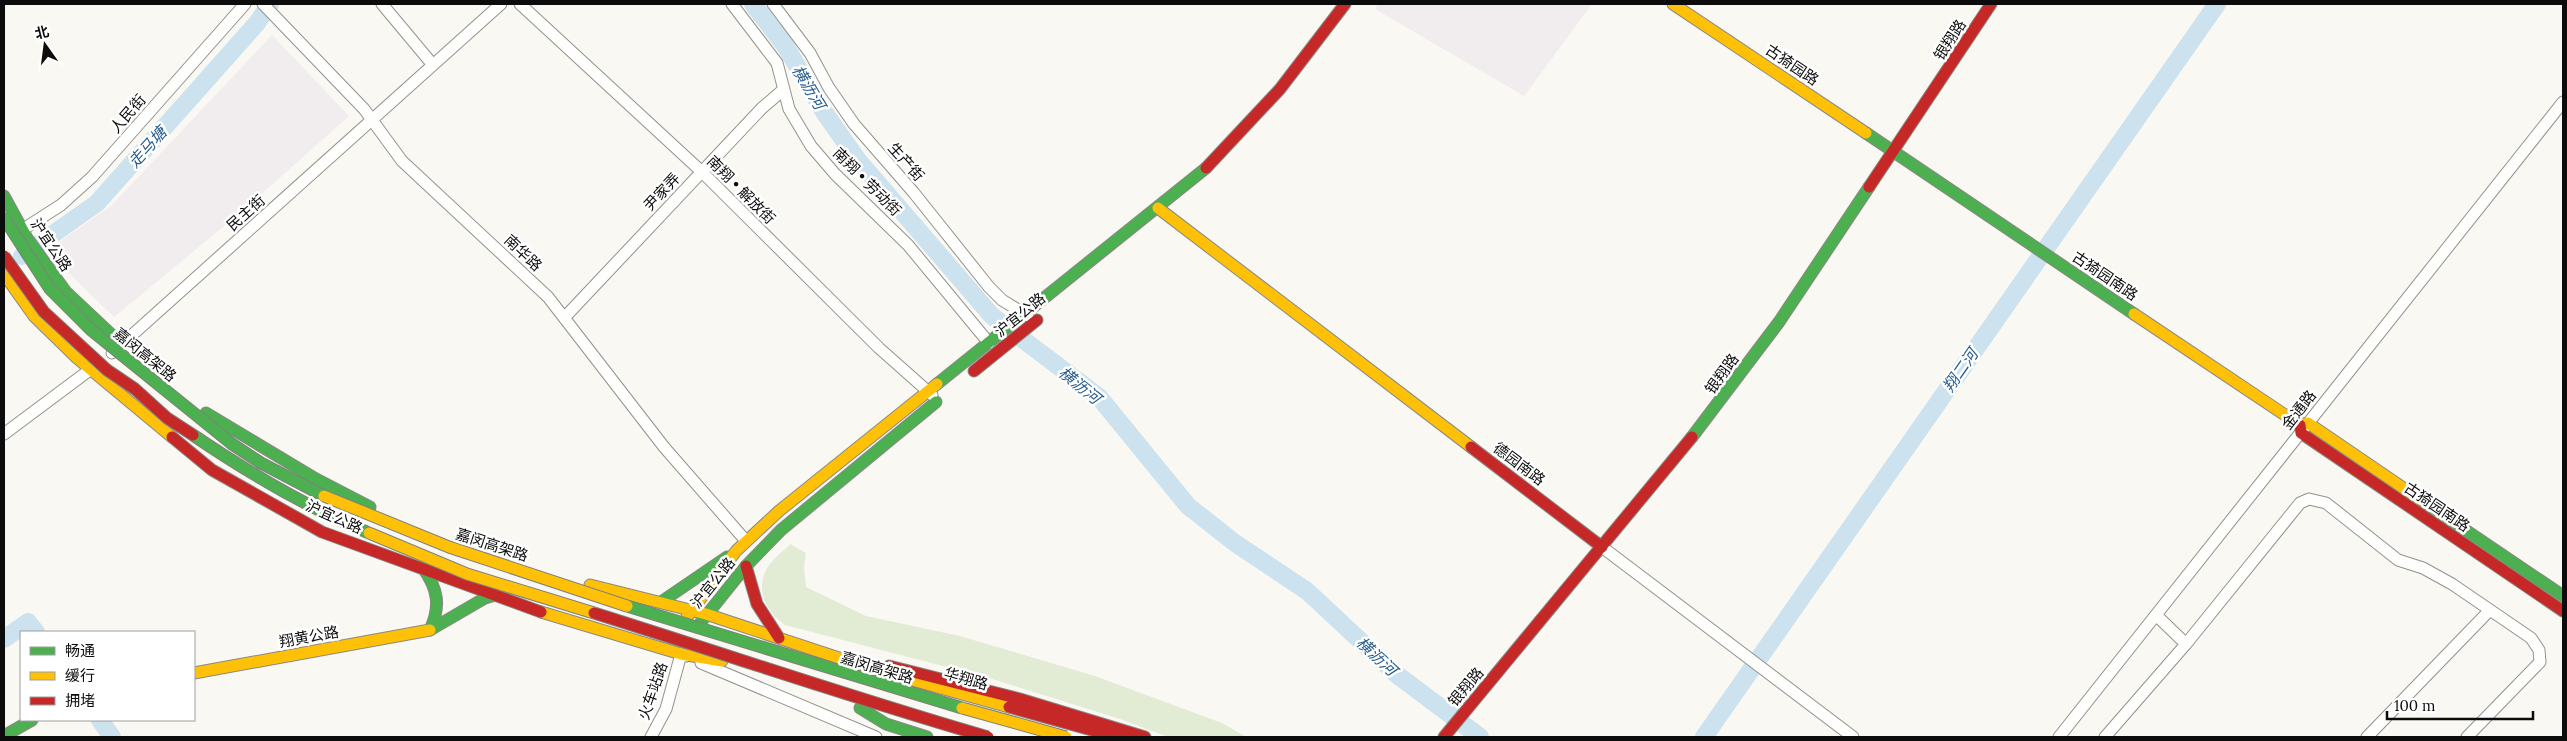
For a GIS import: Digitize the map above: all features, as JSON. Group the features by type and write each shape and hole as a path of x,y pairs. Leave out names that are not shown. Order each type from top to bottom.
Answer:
{"main road":[{"name":"沪宜公路","path":"1161,215 1248,128 1290,79 1345,4"},
{"path":"1337,34 1358,4"},
{"name":"古猗园路","path":"1673,4 1894,151"},
{"name":"银翔路","path":"1444,737 1721,400 1779,322 1991,4"},
{"name":"古猗园南路","path":"1894,151 2303,427 2563,596"},
{"name":"沪宜公路","path":"4,196 38,255 66,292 110,335 123,343 142,362 214,420 374,510 568,580 693,610 736,551 779,512 1021,318 1161,215 1235,155"},
{"name":"德园南路","path":"1161,215 1602,547"},
{"name":"嘉闵高架路","path":"4,218 35,270 60,301 103,341 194,414 258,462 342,506 450,548 761,649 890,688 1066,737"},
{"path":"4,256 44,312 107,370 135,389 167,418 247,472 336,519 467,574 753,663 884,707 988,737"},
{"name":"沪宜公路","path":"5,276 34,316 91,369 212,470 322,532 541,612 681,654 706,614 746,566 780,530 941,398"},
{"name":"沪宜公路","path":"968,376 1040,318"},
{"name":"古猗园南路","path":"2303,427 2563,611"},
{"path":"661,602 736,551"},
{"path":"746,566 750,587 764,620 780,638"},
{"path":"423,568 434,583 438,604 438,615 430,630"},
{"name":"翔黄公路","path":"195,673 430,630 480,601 495,595"},
{"path":"660,647 693,610"},
{"name":"华翔路","path":"693,610 869,668 1117,737"},
{"path":"681,654 714,658 860,708 953,737"},
{"path":"869,668 891,665 1020,699 1145,737"},
{"path":"860,708 886,724 927,737"},
{"path":"4,736 30,721"}],"street":[{"name":"人民街","path":"25,234 60,206 92,176 245,4"},
{"name":"南华路","path":"263,4 373,119 402,161 539,288 565,317 654,435 746,541"},
{"path":"382,4 433,65"},
{"name":"民主街","path":"4,434 123,343 502,4"},
{"name":"南翔 • 解放街","path":"520,4 702,172 880,348 929,392 941,398"},
{"name":"南翔 • 劳动街","path":"732,4 777,63 783,90 794,119 822,159 849,189 902,238 993,340"},
{"name":"生产街","path":"773,4 810,53 854,124 914,194 988,287 1021,318 1040,318"},
{"name":"尹家弄","path":"565,317 762,108 783,90"},
{"name":"金通路","path":"2059,737 2303,427 2563,102"},
{"path":"2109,736 2300,503 2309,499 2326,502 2398,560 2423,568 2452,584 2531,638 2539,650 2540,662 2467,737"},
{"name":"德园南路","path":"1602,547 1853,737"},
{"path":"2367,737 2490,610"},
{"path":"2156,615 2186,644"},
{"path":"681,654 876,737"},
{"name":"火车站路","path":"652,737 666,709 681,654"}],"shaded area":[{"path":"1378,4 1592,4 1524,96 1375,9"},
{"path":"272,35 349,116 247,207 114,317 46,251 111,206"}],"green space":[{"path":"790,544 806,553 804,567 806,587 866,616 960,636 1095,676 1222,723 1246,737 1168,737 1120,719 989,678 785,625 769,608 765,601 762,586 768,567"}],"waterway":[{"name":"走马塘","path":"22,256 97,203 257,23 270,4"},
{"name":"横沥河","path":"753,4 786,47 824,112 857,159 992,316 1099,397 1188,506 1235,543 1307,591 1396,674 1480,737"},
{"name":"翔二河","path":"1704,737 2217,4"},
{"path":"4,639 28,622 35,631"},
{"path":"101,721 112,737"}],"traffic: fast":[{"path":"1866,133 2134,314"},
{"path":"937,384 1206,168"},
{"path":"1692,437 1779,322 1869,187"},
{"path":"4,196 27,238 66,292 115,338"},
{"path":"4,218 50,289 91,330 232,444 261,463 324,496"},
{"path":"701,622 746,566 781,530 936,402"},
{"path":"206,413 316,479 370,507"},
{"path":"193,435 235,463 278,488 323,512 369,533"},
{"path":"2421,500 2563,596"},
{"path":"661,602 727,557"},
{"path":"423,568 432,583 437,605 430,630 485,598 495,595"},
{"path":"627,606 962,708"},
{"path":"860,708 886,724 927,737"},
{"path":"4,736 30,721"}],"traffic: slow":[{"path":"1673,4 1866,133"},
{"path":"1158,208 1471,447"},
{"path":"4,274 34,316 77,358 172,437"},
{"path":"2134,314 2300,425 2308,423 2421,500"},
{"path":"687,617 736,551 779,511 937,384"},
{"path":"324,496 449,547 627,606"},
{"path":"369,533 467,574 594,613"},
{"path":"590,585 706,614 869,668 1009,707"},
{"path":"541,612 681,654 722,661"},
{"path":"195,673 430,630"},
{"path":"962,708 1066,737"}],"traffic: jam":[{"path":"1206,168 1280,89 1345,4"},
{"path":"1869,187 1991,4"},
{"path":"4,256 44,312 107,370 135,389 167,418 193,435"},
{"path":"974,371 1037,320"},
{"path":"2300,425 2301,433 2563,611"},
{"path":"172,437 212,470 322,532 541,612"},
{"path":"1444,737 1692,437"},
{"path":"1471,447 1602,547"},
{"path":"746,566 757,604 779,638"},
{"path":"594,613 840,692 988,737"},
{"path":"889,666 1020,699 1145,737"},
{"path":"1009,707 1117,737"}]}
